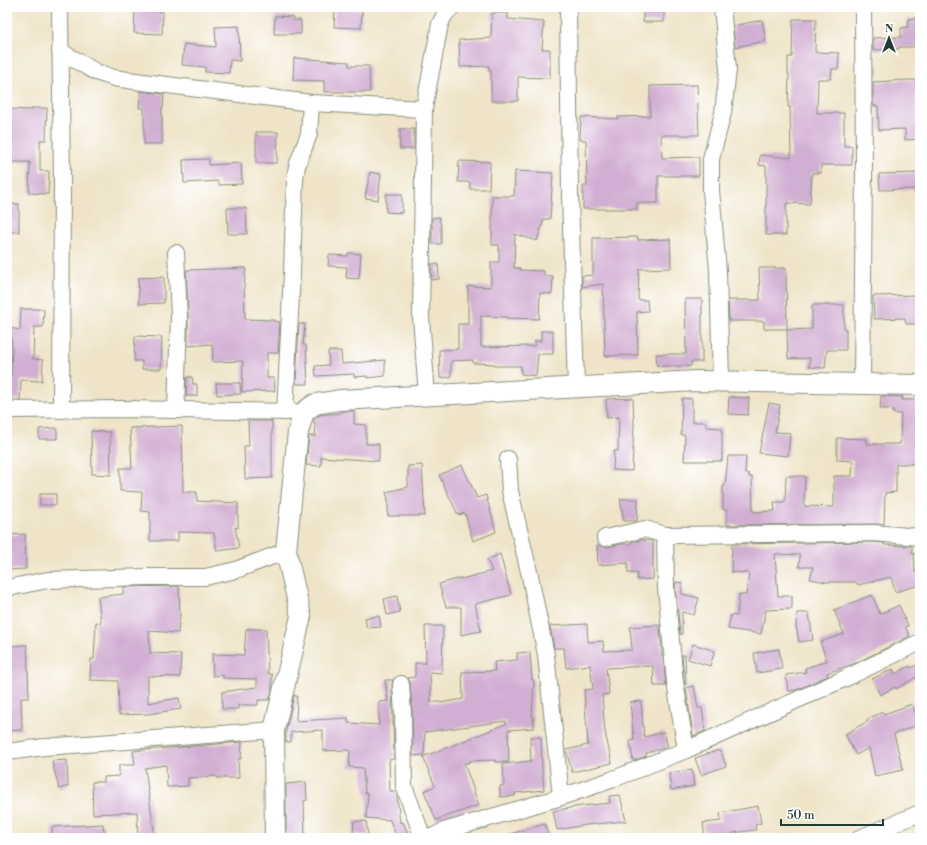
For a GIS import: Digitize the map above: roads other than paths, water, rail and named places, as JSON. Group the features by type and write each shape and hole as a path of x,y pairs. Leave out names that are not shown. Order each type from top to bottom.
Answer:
{"street":[{"path":"60,7 62,180 60,410"},
{"path":"426,396 421,317 424,109 440,24 445,14 452,7"},
{"path":"568,7 570,194 576,387"},
{"path":"721,381 718,271 711,190 711,159 723,113 728,69 722,7"},
{"path":"862,7 864,172 862,384"},
{"path":"60,51 96,72 114,78 135,82 311,103 424,109"},
{"path":"275,838 274,730 301,616 286,551 298,432 295,412 292,273 295,178 297,166 309,134 311,103"},
{"path":"176,253 179,317 176,410"},
{"path":"7,410 295,412 315,404 334,401 697,381 920,384"},
{"path":"508,459 510,491 530,576 546,655 561,797"},
{"path":"605,538 645,529 665,535 872,533 920,537"},
{"path":"665,535 666,588 676,682 686,750"},
{"path":"7,588 48,580 205,577 236,570 286,551"},
{"path":"430,838 444,832 561,797 611,780 686,750 848,678 920,642"},
{"path":"401,684 404,786 423,838"},
{"path":"7,752 45,747 274,730"},
{"path":"860,838 920,813"}]}
